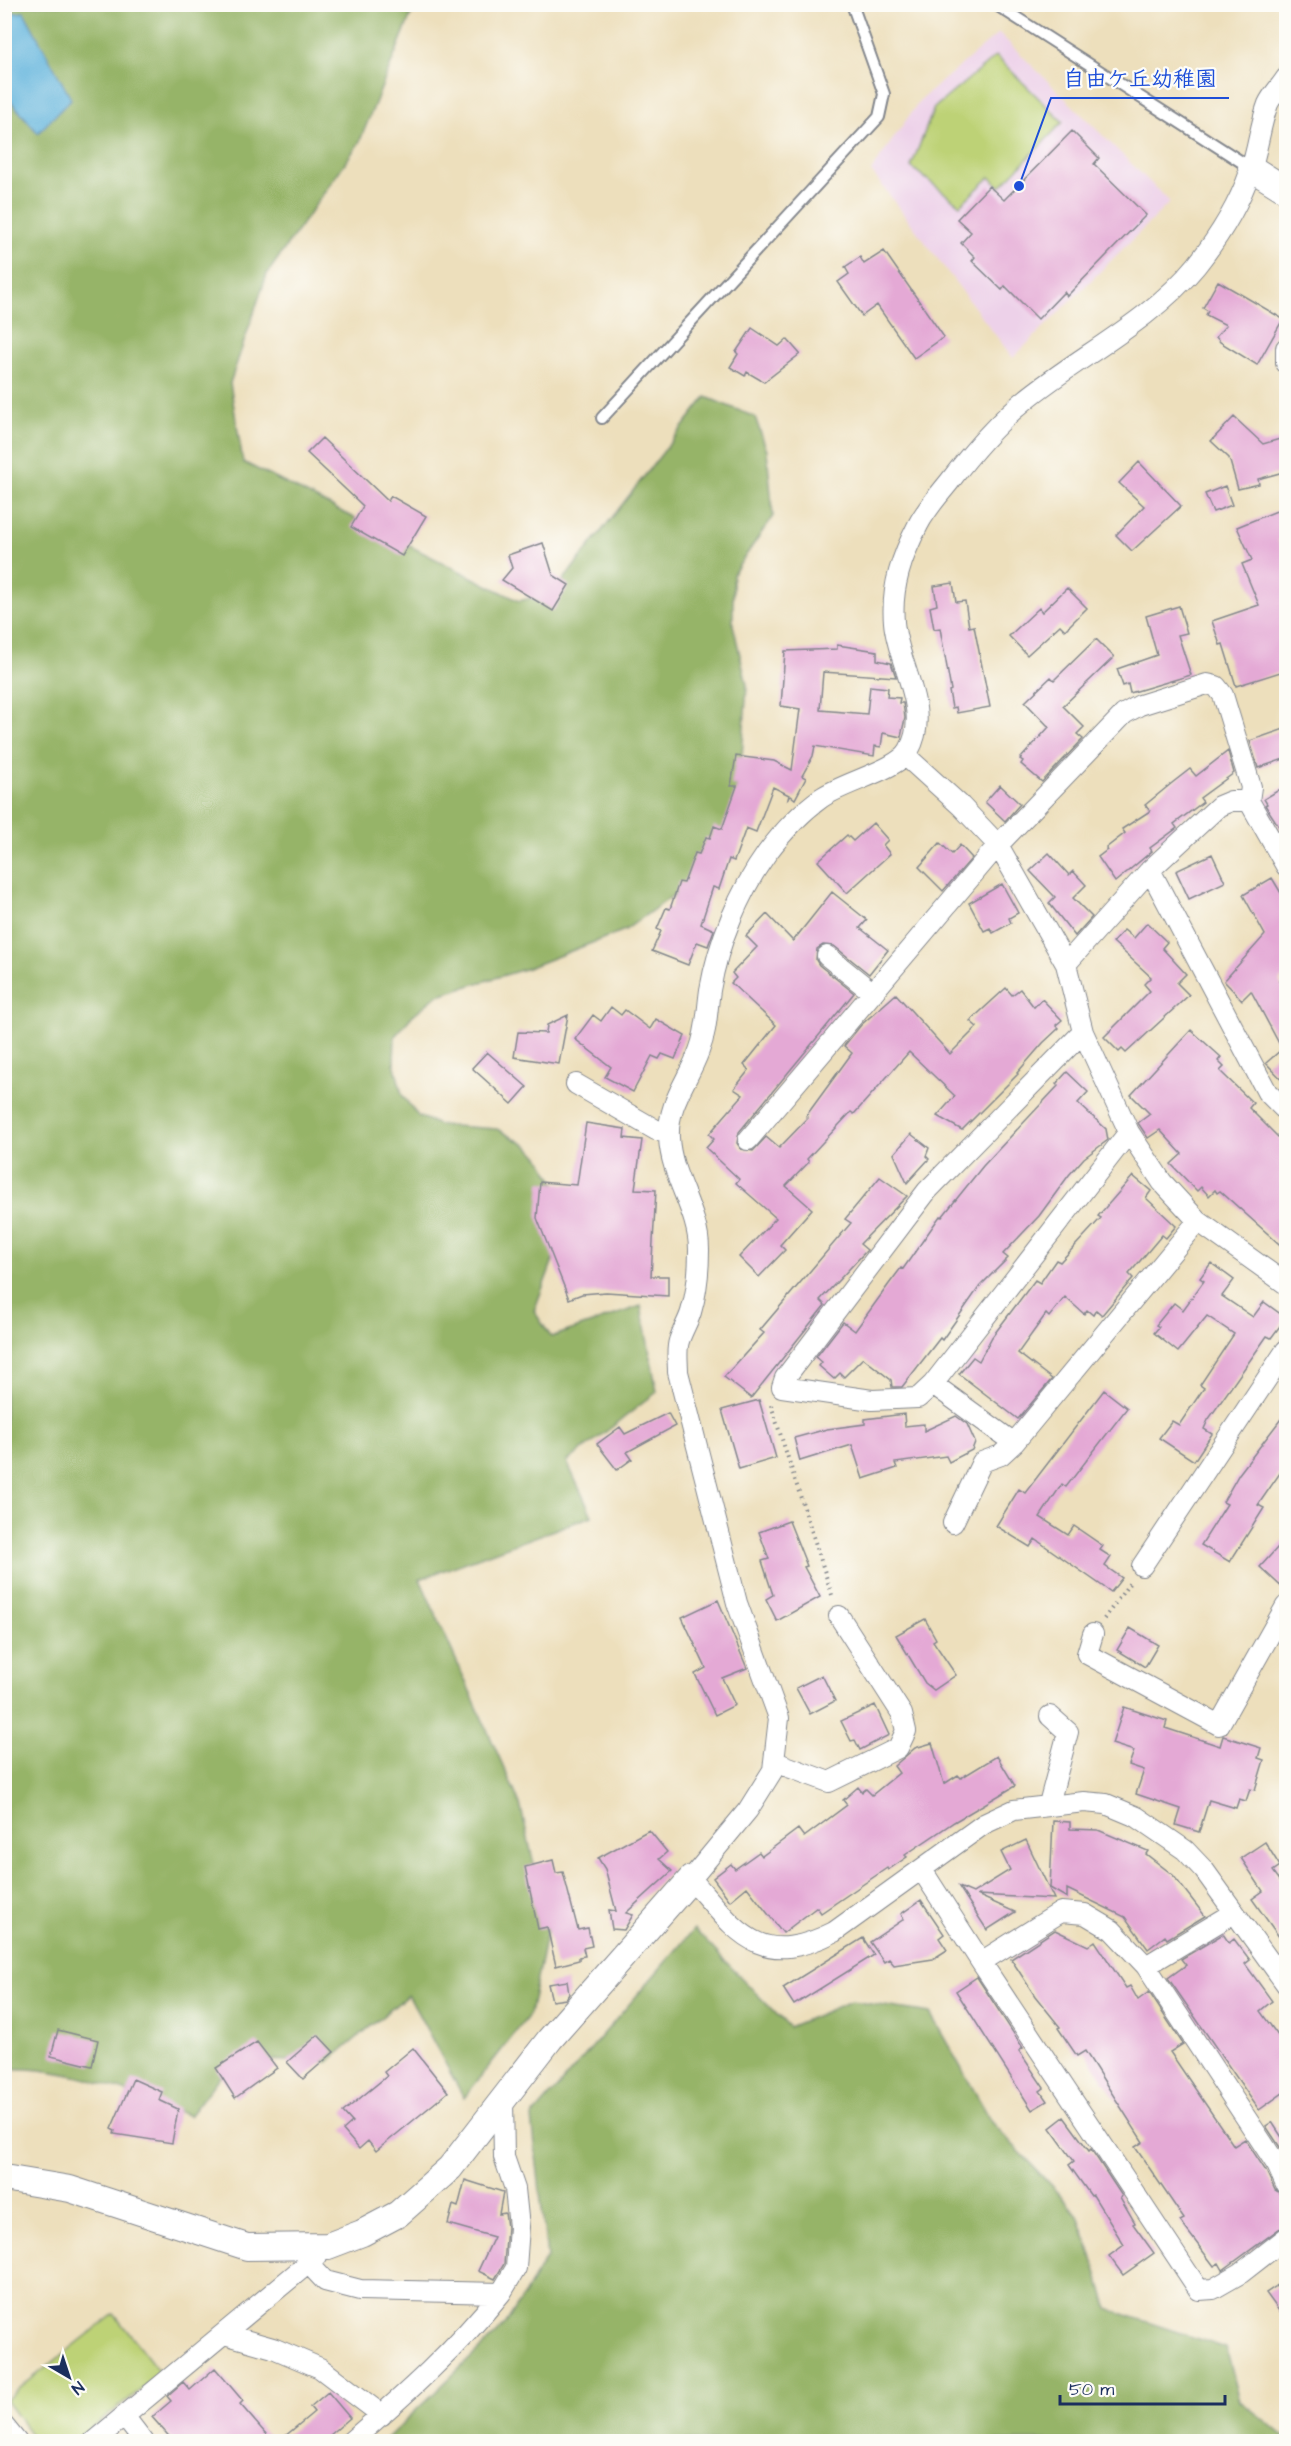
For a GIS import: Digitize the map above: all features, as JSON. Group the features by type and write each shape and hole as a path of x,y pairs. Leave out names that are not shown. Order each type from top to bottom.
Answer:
{"street":[{"path":"4,2178 70,2189 248,2247 328,2246 362,2233 398,2214 450,2168 550,2039 691,1879 748,1810 775,1762 779,1718 737,1603 678,1372 678,1343 691,1314 698,1280 699,1245 693,1214 670,1157 669,1131 679,1089 700,1051 716,967 735,913 767,854 793,822 822,797 849,782 895,765 906,756 917,729 912,692 894,626 894,587 920,520 971,454 1002,420 1027,399 1137,320 1195,267 1239,201 1251,168 1269,102 1287,78"},
{"path":"1251,168 1287,190"},
{"path":"748,1140 998,845 1124,714 1140,705 1207,684 1216,686 1223,695 1251,787 1249,801 1287,866"},
{"path":"906,756 961,806 998,845 1066,964 1083,1032 1129,1132 1162,1182 1198,1221 1287,1284"},
{"path":"1066,964 1150,870 1219,806 1231,801 1249,801"},
{"path":"1150,870 1267,1092 1287,1111"},
{"path":"827,956 873,993"},
{"path":"1083,1032 927,1191 785,1378 782,1387 872,1400 918,1398 933,1384 1129,1132"},
{"path":"576,1084 657,1130 669,1131"},
{"path":"953,1522 982,1462 1001,1455 1014,1443 1198,1221"},
{"path":"1142,1566 1287,1350"},
{"path":"933,1384 1014,1443"},
{"path":"1093,1634 1087,1654 1219,1725 1287,1606"},
{"path":"775,1762 829,1782 898,1748 906,1731 902,1714 839,1616"},
{"path":"1049,1804 1068,1732 1050,1716"},
{"path":"691,1879 746,1938 770,1948 808,1945 834,1932 984,1824 1014,1810 1049,1804 1084,1802 1106,1804 1137,1817 1185,1850 1287,1984"},
{"path":"922,1870 1199,2290 1213,2289 1241,2273 1287,2238"},
{"path":"981,1962 1061,1912 1084,1914 1113,1930 1146,1966 1287,2185"},
{"path":"1146,1966 1234,1913"},
{"path":"350,2442 382,2415 469,2332 501,2293 516,2268 519,2227 515,2189 504,2157 503,2101"},
{"path":"93,2442 328,2246"},
{"path":"309,2264 325,2281 360,2290 501,2293"},
{"path":"224,2334 273,2348 320,2368 382,2415"},
{"path":"124,2416 144,2442"},
{"path":"4,2426 17,2442"}],"lane":[{"path":"602,418 879,117 884,94 852,4"},
{"path":"994,4 1251,168"}],"path":[{"path":"782,1387 771,1404 839,1616"},
{"path":"1093,1634 1142,1566"}],"shaded area":[{"path":"999,33 1170,202 1013,358 871,171 920,100"}],"green space":[{"path":"5,5 415,5 359,143 267,274 230,383 243,462 519,601 554,592 706,397 755,417 767,451 773,516 733,574 733,625 747,685 741,770 725,842 682,889 625,930 525,969 438,995 413,1015 395,1036 394,1062 402,1095 418,1116 439,1125 497,1129 528,1146 542,1161 556,1185 559,1220 553,1260 534,1311 551,1337 641,1306 657,1392 567,1462 592,1516 420,1579 520,1804 548,1925 530,2014 464,2098 408,1995 328,2062 233,2059 189,2116 122,2090 76,2076 29,2069 5,2069 4,94 38,133 24,13 5,14"},
{"path":"996,56 1063,122 1000,187 990,177 960,205 911,167 934,108"},
{"path":"694,1929 789,2027 851,2001 930,2013 992,2122 1078,2215 1108,2309 1226,2348 1240,2401 1286,2437 1286,2441 384,2441 505,2325 547,2257 532,2117"},
{"path":"114,2314 161,2374 75,2441 35,2441 5,2400"}],"water":[{"path":"24,12 71,99 38,133 5,94 5,14"}],"building":[{"path":"1072,131 1099,158 1094,164 1146,215 1067,296 1064,292 1038,319 1005,286 1002,290 972,261 975,257 961,243 971,232 957,219 989,186 1004,200"},
{"path":"884,251 944,337 914,358 877,305 862,316 838,282 849,274 845,267 860,257 864,264"},
{"path":"1218,281 1283,319 1257,365 1220,342 1216,337 1226,325 1206,315 1208,311 1203,308"},
{"path":"752,328 779,346 787,339 800,354 764,382 747,372 745,376 730,367 738,354 736,352"},
{"path":"1234,417 1263,444 1280,439 1287,471 1258,479 1259,484 1238,489 1229,458 1211,441"},
{"path":"322,438 388,501 391,496 426,516 402,556 351,527 363,506 307,453"},
{"path":"1139,462 1181,506 1132,551 1116,535 1144,506 1119,483"},
{"path":"1225,486 1232,505 1213,512 1205,494"},
{"path":"1279,510 1287,527 1287,536 1278,540 1287,561 1287,670 1236,686 1223,644 1220,645 1212,621 1259,605 1242,564 1252,560 1237,527"},
{"path":"543,543 553,575 569,585 553,611 502,580 512,568 508,555"},
{"path":"953,583 956,602 965,601 969,627 974,626 990,707 957,713 956,707 952,708 940,628 934,629 930,607 937,605 934,586"},
{"path":"1067,588 1087,608 1065,630 1060,625 1027,655 1009,636 1039,608 1042,612"},
{"path":"1179,606 1187,633 1178,635 1191,675 1130,693 1128,684 1123,686 1117,669 1157,655 1146,616"},
{"path":"1096,639 1114,657 1063,706 1084,727 1077,734 1083,739 1042,782 1021,764 1023,761 1020,759 1049,727 1025,702 1051,677 1054,680"},
{"path":"837,645 877,651 877,660 891,663 896,677 823,672 820,710 867,714 870,686 888,688 887,697 900,698 899,703 903,703 905,718 901,737 883,733 881,747 875,746 874,756 815,746 813,756 802,776 806,778 795,799 791,796 788,799 789,795 773,787 756,832 746,828 734,861 729,859 719,889 713,887 701,924 714,930 708,946 697,942 688,965 652,951 661,931 657,929 666,908 670,909 679,882 684,883 695,853 699,854 706,837 710,838 714,826 722,829 737,786 731,786 736,756 774,761 792,770 800,709 781,706 785,651 837,649"},
{"path":"1287,728 1287,758 1258,768 1250,741"},
{"path":"1228,751 1234,773 1200,798 1203,802 1174,824 1177,828 1150,848 1152,851 1115,882 1098,857 1125,833 1122,829 1150,811 1145,805 1190,769 1196,776"},
{"path":"1000,785 1020,804 1005,821 985,802"},
{"path":"1287,785 1287,839 1265,805 1267,804 1264,799"},
{"path":"873,823 888,840 883,845 890,854 847,893 818,861 847,835 853,841"},
{"path":"940,843 952,854 960,845 972,858 943,891 919,867"},
{"path":"1049,853 1069,875 1073,871 1086,885 1073,898 1092,917 1075,936 1049,903 1055,897 1030,871"},
{"path":"1212,854 1225,882 1189,899 1176,871"},
{"path":"1272,878 1287,903 1287,974 1279,981 1287,995 1287,1085 1266,1063 1282,1049 1251,991 1242,1000 1224,981 1265,935 1243,895"},
{"path":"1002,884 1018,913 1009,918 1011,923 993,933 990,928 984,931 969,903"},
{"path":"832,892 867,920 860,928 888,950 869,974 834,946 823,945 817,949 816,960 819,965 854,993 739,1132 737,1143 741,1149 753,1151 766,1137 779,1148 808,1118 806,1116 852,1053 844,1046 861,1025 896,994 950,1054 977,1027 970,1021 1006,988 1012,995 1020,989 1034,1007 1042,999 1062,1020 1056,1025 1059,1028 1043,1043 1018,1074 962,1130 937,1116 955,1096 909,1052 854,1114 851,1112 807,1159 809,1162 786,1186 812,1209 780,1245 785,1250 759,1277 739,1257 776,1218 736,1183 739,1179 706,1148 714,1139 709,1134 743,1095 734,1089 749,1070 744,1065 776,1025 731,983 736,978 732,973 757,947 746,936 767,914 793,941"},
{"path":"1147,923 1167,942 1162,948 1186,974 1177,983 1189,995 1126,1053 1122,1049 1119,1052 1104,1037 1150,991 1144,984 1151,977 1113,942 1124,930 1134,938"},
{"path":"611,1007 621,1015 625,1010 650,1029 656,1019 685,1036 675,1059 662,1054 659,1059 652,1056 633,1092 605,1077 611,1067 575,1039 593,1015 601,1021"},
{"path":"568,1015 559,1064 514,1057 518,1032 546,1033 547,1025"},
{"path":"1191,1030 1221,1057 1218,1061 1224,1067 1220,1071 1253,1103 1249,1108 1287,1146 1287,1251 1220,1191 1217,1193 1215,1190 1209,1196 1201,1187 1197,1191 1171,1164 1182,1154 1160,1130 1148,1138 1138,1123 1150,1114 1131,1095"},
{"path":"487,1052 527,1087 512,1104 472,1068"},
{"path":"1067,1072 1088,1092 1078,1103 1106,1129 1108,1140 1084,1158 1039,1216 1003,1254 1008,1258 980,1286 942,1340 940,1338 902,1387 892,1387 891,1380 863,1358 844,1377 840,1373 834,1379 819,1366 822,1362 816,1357 843,1322 855,1331 940,1216 942,1217 983,1166 1058,1086 1056,1084"},
{"path":"586,1123 625,1129 624,1138 642,1140 635,1189 656,1190 651,1276 668,1276 668,1296 606,1292 582,1294 569,1299 537,1218 540,1182 577,1185"},
{"path":"911,1134 929,1148 926,1156 929,1159 907,1183 894,1154"},
{"path":"1133,1176 1151,1191 1146,1198 1176,1226 1166,1238 1162,1235 1129,1274 1133,1278 1102,1315 1096,1310 1093,1315 1087,1310 1084,1314 1065,1297 1049,1317 1046,1314 1018,1353 1052,1379 1018,1419 959,1374 973,1357 979,1361 992,1337 1035,1280 1040,1283 1056,1260 1060,1262 1101,1218 1098,1216"},
{"path":"880,1177 907,1196 860,1244 867,1250 820,1300 825,1305 751,1398 724,1377 764,1333 760,1330 851,1223 845,1219"},
{"path":"1211,1263 1234,1280 1222,1296 1253,1317 1264,1302 1286,1318 1271,1338 1267,1336 1208,1420 1204,1429 1212,1434 1194,1461 1159,1438 1172,1421 1179,1425 1204,1388 1200,1385 1234,1334 1207,1316 1178,1352 1154,1333 1159,1327 1156,1325 1174,1303 1183,1310 1204,1281 1200,1278"},
{"path":"1104,1390 1127,1408 1066,1487 1062,1484 1040,1517 1068,1535 1074,1526 1103,1546 1100,1550 1111,1557 1105,1566 1122,1578 1111,1592 1035,1539 1030,1547 996,1526 1019,1489 1025,1493"},
{"path":"759,1400 776,1458 739,1469 722,1410"},
{"path":"1287,1411 1287,1463 1258,1505 1264,1508 1230,1562 1201,1545 1227,1504 1223,1502 1239,1474"},
{"path":"668,1413 675,1426 627,1452 632,1459 617,1470 597,1444 620,1427 625,1434"},
{"path":"904,1414 905,1426 924,1424 924,1431 956,1416 967,1424 975,1442 972,1450 949,1462 946,1456 895,1463 897,1468 863,1479 852,1445 800,1461 794,1438 827,1429 865,1424 865,1419"},
{"path":"789,1521 807,1566 804,1567 820,1597 777,1621 766,1599 773,1595 762,1561 769,1559 759,1532"},
{"path":"1287,1537 1287,1592 1260,1567"},
{"path":"718,1600 747,1668 722,1678 735,1705 715,1715 695,1674 706,1668 682,1617"},
{"path":"925,1619 936,1639 933,1641 956,1675 934,1690 925,1683 896,1635"},
{"path":"1130,1628 1158,1645 1145,1667 1117,1650"},
{"path":"822,1675 835,1701 810,1714 796,1688"},
{"path":"875,1705 889,1735 860,1750 855,1740 851,1741 841,1721"},
{"path":"1124,1707 1167,1721 1165,1728 1220,1746 1223,1736 1261,1748 1258,1758 1264,1760 1255,1790 1250,1789 1246,1801 1239,1799 1236,1808 1209,1800 1199,1832 1176,1825 1181,1809 1136,1794 1144,1770 1129,1765 1134,1751 1112,1744"},
{"path":"932,1743 944,1784 958,1775 961,1778 997,1756 1015,1786 954,1822 905,1855 907,1857 888,1870 887,1868 821,1913 817,1907 783,1933 747,1887 730,1901 713,1878 731,1864 735,1869 759,1852 762,1856 798,1829 804,1837 847,1805 843,1800 858,1787 862,1792 866,1789 872,1795 899,1773 894,1766 915,1748"},
{"path":"1053,1821 1070,1822 1070,1829 1098,1830 1148,1851 1146,1854 1173,1875 1205,1916 1167,1939 1165,1936 1148,1949 1125,1917 1067,1889 1067,1898 1050,1888"},
{"path":"649,1830 667,1852 659,1859 672,1871 626,1913 633,1915 624,1930 612,1929 609,1910 616,1911 605,1869 598,1858"},
{"path":"1026,1840 1054,1899 977,1895 1015,1912 987,1930 959,1887 973,1893 1010,1870 1001,1852"},
{"path":"1265,1842 1280,1866 1273,1871 1287,1890 1287,1948 1252,1899 1263,1891 1241,1858"},
{"path":"553,1860 556,1873 563,1872 578,1930 588,1928 592,1946 583,1948 585,1956 579,1957 579,1960 556,1966 547,1927 538,1929 525,1867"},
{"path":"921,1900 944,1934 939,1938 947,1950 933,1959 894,1965 889,1959 884,1962 870,1942 904,1919 901,1914"},
{"path":"1055,1930 1088,1946 1095,1941 1126,1988 1130,1986 1138,2000 1149,1992 1183,2044 1170,2052 1234,2146 1245,2139 1266,2171 1275,2190 1287,2197 1287,2226 1279,2229 1223,2270 1219,2263 1214,2266 1180,2221 1184,2219 1135,2147 1143,2142 1085,2051 1077,2056 1058,2028 1060,2027 1035,1996 1011,1959"},
{"path":"1223,1934 1229,1943 1234,1939 1250,1960 1245,1964 1272,2001 1260,2011 1287,2048 1287,2090 1259,2110 1168,1978 1186,1965 1181,1959"},
{"path":"863,1938 874,1955 794,2005 783,1988"},
{"path":"977,1977 1023,2048 1019,2051 1044,2088 1040,2091 1047,2101 1032,2110 956,1991"},
{"path":"567,1981 569,1994 566,1999 552,2001 548,1984"},
{"path":"58,2030 98,2040 92,2066 51,2056"},
{"path":"318,2035 334,2052 303,2079 287,2062"},
{"path":"257,2042 277,2068 235,2098 216,2068"},
{"path":"413,2048 448,2092 376,2151 368,2141 359,2149 343,2130 352,2122 343,2112 387,2076 384,2072"},
{"path":"133,2079 162,2092 159,2100 178,2109 172,2143 114,2134 115,2131 111,2129"},
{"path":"1064,2117 1089,2151 1091,2149 1122,2196 1120,2197 1135,2223 1133,2224 1154,2253 1123,2275 1109,2256 1124,2245 1093,2195 1091,2196 1069,2165 1074,2161 1050,2128"},
{"path":"1272,2122 1287,2145 1287,2158 1266,2126"},
{"path":"465,2180 503,2192 499,2214 505,2213 507,2227 504,2264 495,2279 478,2271 494,2237 448,2224 453,2205 458,2207"},
{"path":"1287,2279 1287,2322 1266,2293"},
{"path":"215,2368 243,2401 240,2404 273,2442 174,2442 152,2417 171,2401 167,2396 183,2382 190,2390"},
{"path":"328,2392 350,2418 322,2442 278,2442 314,2412 310,2407"}],"place":[{"name":"自由ケ丘幼稚園","path":"1019,186"}]}
